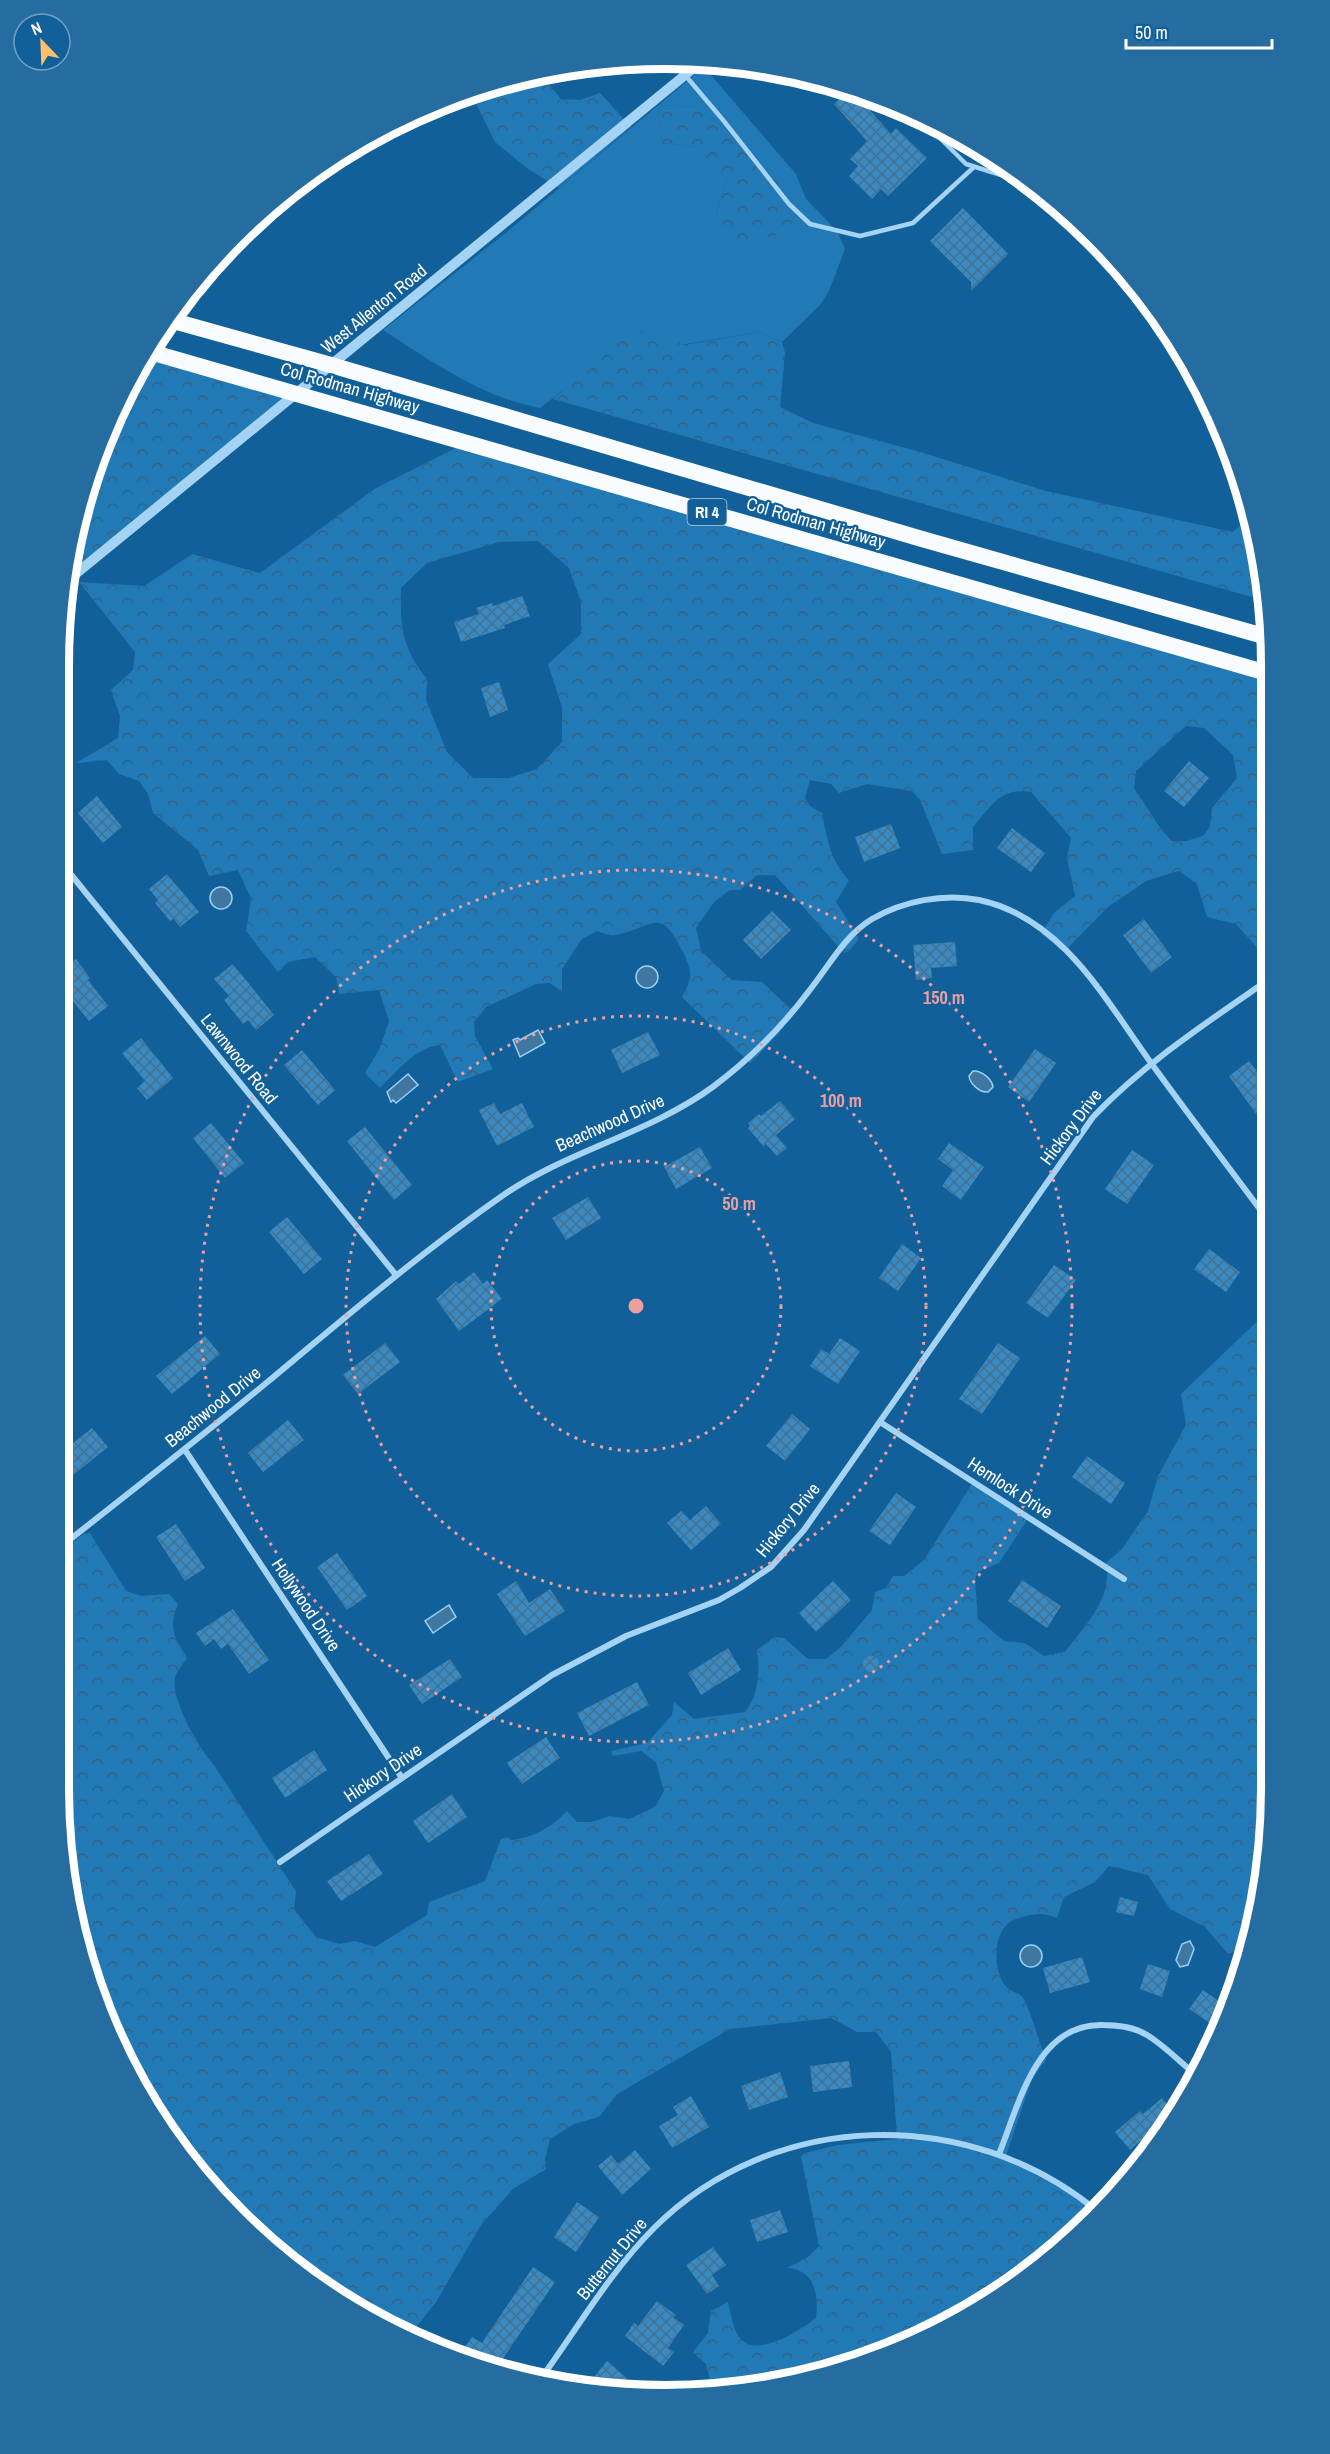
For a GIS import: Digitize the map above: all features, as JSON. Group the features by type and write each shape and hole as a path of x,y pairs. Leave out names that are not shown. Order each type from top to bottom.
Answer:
{"highway":[{"name":"Col Rodman Highway","path":"178,322 331,365 922,540 1260,635"},
{"name":"Col Rodman Highway","path":"157,354 1261,671"}],"street":[{"name":"West Allenton Road","path":"76,574 692,70"},
{"name":"Lawnwood Road","path":"69,872 396,1275"},
{"name":"Beachwood Drive","path":"69,1540 185,1450 396,1275 496,1200 537,1174 665,1116 701,1095 736,1070 787,1018 849,938 867,922 886,911 909,903 932,899 985,901 1016,914 1048,933 1101,991 1150,1063 1261,1211"},
{"name":"Hickory Drive","path":"280,1862 552,1676 626,1636 719,1600 771,1567 804,1530 1093,1118 1150,1063 1261,985"},
{"name":"Hemlock Drive","path":"880,1422 1124,1579"},
{"name":"Hollywood Drive","path":"185,1450 402,1778"},
{"path":"999,2154 1038,2062 1049,2048 1078,2029 1097,2025 1130,2028 1147,2035 1190,2070"},
{"name":"Butternut Drive","path":"545,2373 625,2261 655,2227 711,2183 776,2152 810,2142 846,2136 906,2135 953,2141 988,2150 1021,2163 1053,2180 1090,2206"}],"lane":[{"path":"685,75 789,204 810,224 860,236 913,223 974,167"},
{"path":"936,134 966,164 1007,177"}],"green space":[{"path":"701,70 707,70 796,174 806,199 837,231 845,249 829,291 820,305 782,342 759,332 594,359 575,381 540,408 498,396 478,387 439,366 383,330 508,231","holes":["659,105 698,107 750,149 794,208 714,221 727,179 696,147 662,143"]},
{"path":"546,81 561,99 580,100 600,93 631,127 559,188 528,169 495,142 475,100"},
{"path":"659,105 698,107 750,149 794,208 790,232 724,248 714,221 727,179 696,147 662,143"},
{"path":"650,324 684,345 759,332 782,342 785,353 780,407 813,423 917,451 1046,491 1233,532 1244,522 1257,599 553,399 594,359"},
{"path":"156,355 295,397 80,576 79,581 75,583 80,549 101,473 130,401"},
{"path":"456,442 1261,670 1261,952 1236,924 1207,917 1197,884 1179,871 1146,881 1108,907 1064,952 1041,934 1054,913 1075,896 1067,858 1071,838 1031,792 1012,792 1004,795 992,805 973,827 973,850 942,854 920,800 912,791 867,784 839,793 831,784 810,780 805,798 810,806 822,813 833,857 849,880 836,902 859,939 849,951 844,953 775,875 757,875 740,890 730,890 715,901 696,928 701,951 732,980 762,982 793,1011 790,1020 750,1063 682,997 690,976 687,961 668,929 662,924 655,923 615,935 597,931 582,939 562,969 562,992 550,983 536,984 486,1007 474,1022 475,1036 493,1069 458,1082 440,1045 415,1055 380,1088 365,1073 380,1048 389,1021 379,990 339,994 336,977 315,957 288,962 278,972 246,931 251,899 238,870 209,876 198,850 153,813 148,794 139,781 119,774 107,760 76,763 118,738 120,716 111,690 133,670 135,652 79,582 144,586 192,554 260,573 376,488 454,449","holes":["538,541 569,568 581,602 581,634 548,664 562,707 562,742 537,769 509,778 473,778 447,752 426,700 427,679 412,657 404,636 401,588 427,563 499,542","1186,726 1204,728 1233,755 1237,778 1212,808 1210,827 1203,836 1186,841 1172,841 1161,829 1134,789 1136,771"]},
{"path":"1261,1318 1261,1789 1260,1828 1250,1905 1239,1951 1228,1954 1205,1927 1170,1909 1148,1875 1109,1866 1095,1882 1064,1897 1057,1918 1047,1914 1027,1916 1008,1923 1003,1930 999,1938 996,1958 1000,1976 1010,1990 1026,2002 1046,2060 1032,2079 1005,2158 1046,2177 1088,2208 1028,2262 963,2305 893,2340 819,2365 781,2374 711,2383 706,2364 693,2352 708,2333 711,2311 728,2302 737,2333 743,2341 751,2345 781,2339 816,2318 816,2293 809,2278 804,2273 787,2268 808,2257 819,2246 801,2156 838,2145 897,2139 891,2052 876,2032 857,2032 831,2018 730,2029 617,2094 599,2117 574,2124 550,2139 545,2159 546,2169 513,2189 481,2225 436,2302 414,2330 367,2305 302,2262 244,2210 192,2152 169,2120 130,2053 101,1981 80,1905 70,1828 69,1545 85,1533 90,1533 126,1591 141,1596 169,1594 178,1604 173,1620 174,1632 187,1658 175,1678 175,1688 187,1724 296,1891 294,1909 316,1937 339,1944 355,1941 375,1947 427,1915 429,1902 485,1881 501,1839 508,1837 511,1840 519,1839 534,1834 548,1827 567,1811 577,1822 591,1822 610,1816 629,1819 655,1807 664,1791 656,1762 641,1751 613,1756 611,1751 647,1743 672,1715 674,1702 694,1719 745,1712 756,1691 757,1650 774,1637 784,1638 808,1659 826,1659 840,1648 872,1610 875,1592 886,1588 893,1576 904,1576 924,1560 973,1482 1027,1517 999,1563 977,1572 975,1581 978,1619 1004,1641 1025,1643 1044,1656 1065,1652 1096,1611 1105,1588 1106,1563 1122,1549 1148,1511 1158,1476 1186,1425 1181,1394"}],"shaded area":[{"path":"221,887 229,890 232,898 229,906 221,909 213,906 210,898 213,890"},
{"path":"647,966 655,969 658,977 655,985 647,988 639,985 636,977 639,969"},
{"path":"538,1030 545,1043 520,1057 513,1040 518,1038 520,1040"},
{"path":"973,1071 983,1074 991,1081 993,1087 988,1092 973,1085 969,1076"},
{"path":"408,1074 418,1085 396,1103 393,1100 391,1102 387,1092"},
{"path":"449,1605 456,1617 433,1633 425,1621"},
{"path":"1190,1941 1194,1949 1188,1965 1180,1967 1176,1960 1182,1944"},
{"path":"1031,1945 1039,1948 1042,1956 1039,1964 1031,1967 1023,1964 1020,1956 1023,1948"}],"building":[{"path":"843,96 864,103 891,134 896,128 927,158 888,196 881,189 872,199 849,176 858,166 850,159 867,141 834,104"},
{"path":"963,208 1008,254 971,291 971,282 930,241"},
{"path":"522,596 530,616 504,625 505,628 461,642 454,622 479,614 476,608 492,603 493,606"},
{"path":"499,682 508,710 490,717 481,688"},
{"path":"1189,761 1209,778 1184,807 1164,791"},
{"path":"97,796 122,827 103,843 78,813"},
{"path":"891,824 900,848 864,862 855,837"},
{"path":"1012,828 1045,853 1031,872 997,848"},
{"path":"167,874 199,912 180,927 174,919 170,921 155,903 158,900 149,889"},
{"path":"772,911 791,930 761,959 743,940"},
{"path":"1144,919 1172,957 1151,973 1123,935"},
{"path":"955,942 957,966 931,968 932,978 916,980 913,945"},
{"path":"69,956 73,961 76,959 90,978 88,980 108,1006 89,1021 69,996"},
{"path":"233,964 274,1015 256,1030 248,1020 243,1024 224,1000 229,996 214,979"},
{"path":"648,1032 660,1055 622,1073 611,1050"},
{"path":"141,1038 173,1078 147,1100 137,1088 145,1081 122,1053"},
{"path":"1035,1049 1056,1063 1029,1102 1008,1087"},
{"path":"302,1050 335,1090 318,1105 284,1065"},
{"path":"1249,1061 1261,1077 1261,1110 1256,1114 1229,1076"},
{"path":"780,1101 795,1119 776,1135 787,1148 777,1156 766,1144 763,1146 748,1128 750,1126 748,1123"},
{"path":"494,1103 500,1114 522,1103 534,1127 497,1146 479,1110"},
{"path":"211,1123 244,1163 225,1178 193,1138"},
{"path":"365,1127 412,1185 394,1200 347,1141"},
{"path":"949,1143 984,1167 961,1200 942,1186 953,1170 938,1159"},
{"path":"700,1147 712,1168 676,1189 664,1167"},
{"path":"1132,1150 1154,1165 1127,1204 1105,1189"},
{"path":"588,1197 601,1218 566,1240 552,1218"},
{"path":"287,1217 322,1259 304,1274 269,1232"},
{"path":"902,1244 921,1258 898,1291 879,1278"},
{"path":"1209,1249 1240,1272 1226,1292 1194,1269"},
{"path":"1054,1265 1076,1280 1048,1318 1026,1303"},
{"path":"474,1272 483,1284 487,1280 502,1299 459,1331 436,1299 456,1281 459,1284"},
{"path":"205,1336 220,1354 172,1394 156,1376"},
{"path":"840,1338 860,1351 838,1384 810,1366 821,1349 829,1354"},
{"path":"385,1343 400,1362 358,1394 343,1375"},
{"path":"998,1343 1020,1358 982,1414 959,1399"},
{"path":"792,1414 810,1429 785,1461 766,1446"},
{"path":"288,1420 304,1440 263,1472 248,1453"},
{"path":"92,1428 108,1447 69,1478 69,1446"},
{"path":"1087,1456 1125,1483 1111,1504 1072,1477"},
{"path":"896,1493 916,1507 890,1545 869,1531"},
{"path":"706,1506 721,1524 691,1550 667,1523 681,1511 690,1520"},
{"path":"176,1524 205,1568 185,1581 156,1537"},
{"path":"337,1553 367,1596 347,1610 317,1567"},
{"path":"1022,1580 1061,1606 1047,1628 1008,1601"},
{"path":"516,1581 529,1603 550,1589 565,1611 525,1636 497,1594"},
{"path":"833,1581 851,1600 816,1632 799,1613"},
{"path":"233,1609 269,1660 249,1674 228,1644 221,1649 214,1639 205,1646 196,1633"},
{"path":"728,1648 741,1670 701,1695 688,1673"},
{"path":"868,1656 874,1656 879,1664 877,1670 868,1672 863,1667 863,1661"},
{"path":"450,1659 462,1677 422,1704 409,1685"},
{"path":"637,1682 649,1705 589,1736 577,1713"},
{"path":"546,1737 560,1758 522,1784 507,1763"},
{"path":"314,1750 327,1770 285,1798 272,1778"},
{"path":"452,1794 467,1817 428,1843 413,1821"},
{"path":"369,1854 383,1874 341,1901 327,1881"},
{"path":"1120,1897 1138,1902 1134,1916 1116,1912"},
{"path":"1082,1957 1090,1982 1050,1993 1043,1968"},
{"path":"1148,1964 1170,1971 1162,1997 1140,1989"},
{"path":"1203,1990 1221,2003 1212,2025 1189,2009"},
{"path":"849,2061 852,2087 813,2092 810,2066"},
{"path":"780,2072 788,2097 749,2110 741,2086"},
{"path":"691,2096 709,2127 672,2148 659,2126 678,2115 673,2107"},
{"path":"1162,2098 1169,2107 1154,2129 1130,2150 1115,2132 1140,2111 1143,2114"},
{"path":"635,2150 651,2169 622,2195 598,2166 611,2155 618,2164"},
{"path":"577,2202 599,2217 576,2252 554,2237"},
{"path":"780,2210 788,2232 757,2242 750,2220"},
{"path":"713,2247 726,2265 712,2275 719,2286 707,2294 686,2265"},
{"path":"533,2267 555,2282 501,2362 463,2350 472,2337 482,2343"},
{"path":"657,2301 676,2315 673,2317 684,2325 668,2348 674,2352 663,2366 625,2336 634,2323 638,2326"},
{"path":"607,2361 627,2378 623,2384 591,2380"}]}
